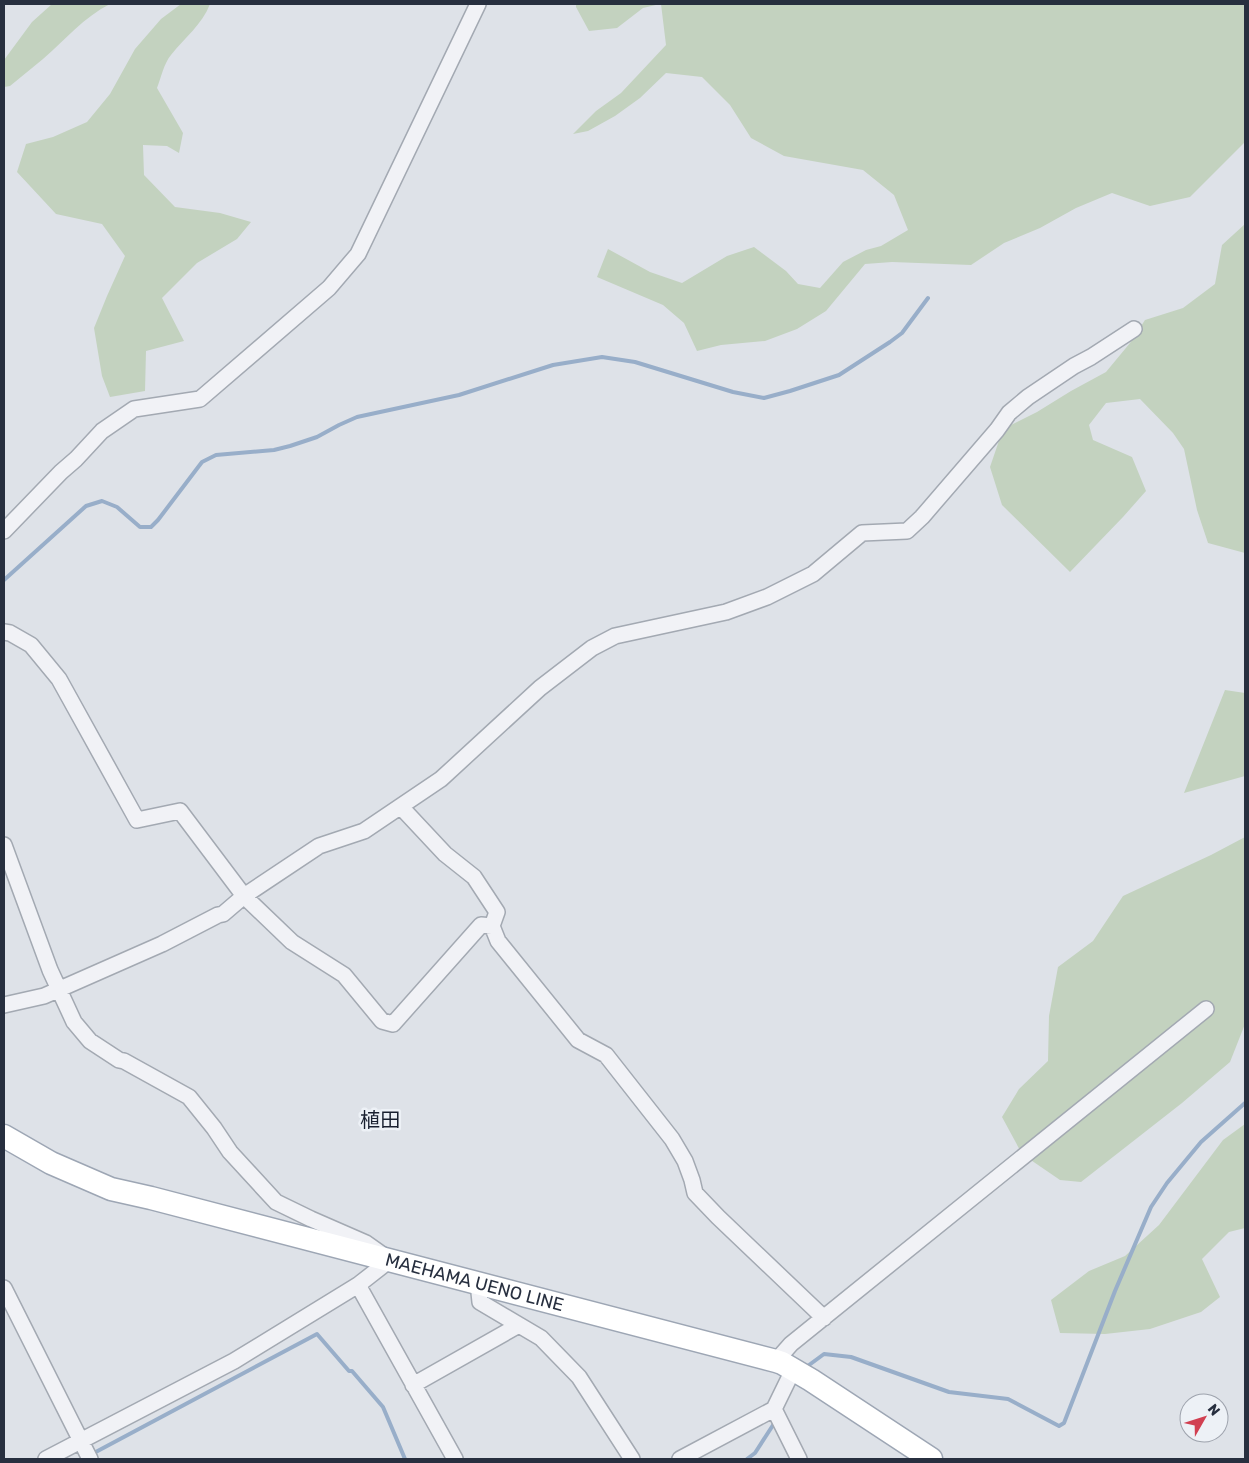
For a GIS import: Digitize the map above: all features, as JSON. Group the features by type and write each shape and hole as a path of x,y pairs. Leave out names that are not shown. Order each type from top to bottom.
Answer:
{"main road":[{"name":"MAEHAMA UENO LINE","path":"4,1136 51,1163 111,1189 478,1283 784,1365 932,1459"}],"street":[{"path":"4,531 102,431 134,409 200,399 329,288 358,254 478,4"},
{"path":"4,1005 44,996 162,944 218,914 223,914 244,896 319,846 364,831 441,780 540,688 592,648 615,636 726,612 767,597 813,574 862,533 907,531 922,517 1010,413 1028,396 1134,329"},
{"path":"4,632 10,633 31,645 58,679 137,820 180,811 244,896 292,942 344,975 382,1021 392,1024 481,925 492,926"},
{"path":"401,807 445,854 474,877 497,912 492,926 498,941 578,1040 606,1055 672,1139 685,1161 695,1193 824,1318"},
{"path":"4,845 50,970 74,1022 90,1041 119,1060 189,1097 214,1128 230,1152 276,1202 366,1243 390,1260 358,1285 234,1361 46,1459"},
{"path":"799,1459 774,1409 784,1365 792,1344 1206,1009"},
{"path":"478,1283 480,1302 541,1338 579,1377 632,1459"},
{"path":"358,1285 455,1459"},
{"path":"4,1288 90,1459"},
{"path":"413,1385 519,1325"},
{"path":"680,1459 774,1409"}],"green space":[{"path":"52,4 110,4 83,22 10,86 4,87 4,60 32,22"},
{"path":"181,4 210,4 198,25 169,58 157,88 183,133 179,153 167,146 143,145 144,175 175,207 220,213 251,222 237,239 197,263 162,298 184,341 146,351 145,391 110,397 102,376 94,328 125,256 102,224 56,214 17,172 26,144 53,137 87,122 110,94 135,49 161,19"},
{"path":"576,4 660,4 643,8 617,28 589,31"},
{"path":"661,4 1245,4 1245,142 1190,197 1150,206 1112,193 1076,208 1040,228 1004,243 971,265 892,262 865,264 826,311 797,329 765,341 721,345 697,351 684,323 663,305 597,277 608,249 650,272 682,283 727,256 754,247 786,271 798,284 820,288 843,262 866,250 881,246 908,230 894,195 863,170 784,156 751,138 730,105 702,77 666,73 640,98 615,116 588,131 573,134 596,111 621,93 666,45"},
{"path":"1245,224 1245,553 1208,543 1197,510 1184,449 1173,433 1140,399 1106,403 1089,425 1093,440 1132,457 1146,491 1070,572 1002,505 990,467 1003,429 1037,412 1106,372 1130,343 1145,320 1183,308 1215,284 1222,245"},
{"path":"1225,690 1245,693 1245,776 1184,793"},
{"path":"1245,837 1245,1024 1230,1062 1182,1103 1081,1182 1060,1180 1022,1154 1002,1117 1019,1089 1048,1061 1049,1016 1058,967 1093,941 1123,896"},
{"path":"1245,1124 1245,1228 1229,1232 1202,1259 1220,1297 1201,1312 1150,1329 1105,1334 1060,1333 1051,1300 1089,1271 1125,1256 1159,1225 1223,1140"}],"waterway":[{"path":"4,580 86,506 102,501 117,507 140,527 151,527 202,462 216,455 274,450 290,446 317,437 357,417 459,395 553,365 602,357 635,362 733,392 764,398 839,375 902,333 928,298"},
{"path":"805,1368 824,1354 851,1357 949,1392 1008,1399 1059,1426 1064,1423 1115,1291 1151,1207 1167,1183 1201,1142 1245,1103"},
{"path":"92,1454 317,1334 383,1407 405,1459"},
{"path":"747,1459 755,1453 775,1422"}],"district":[{"name":"植田","path":"380,1120"}]}
